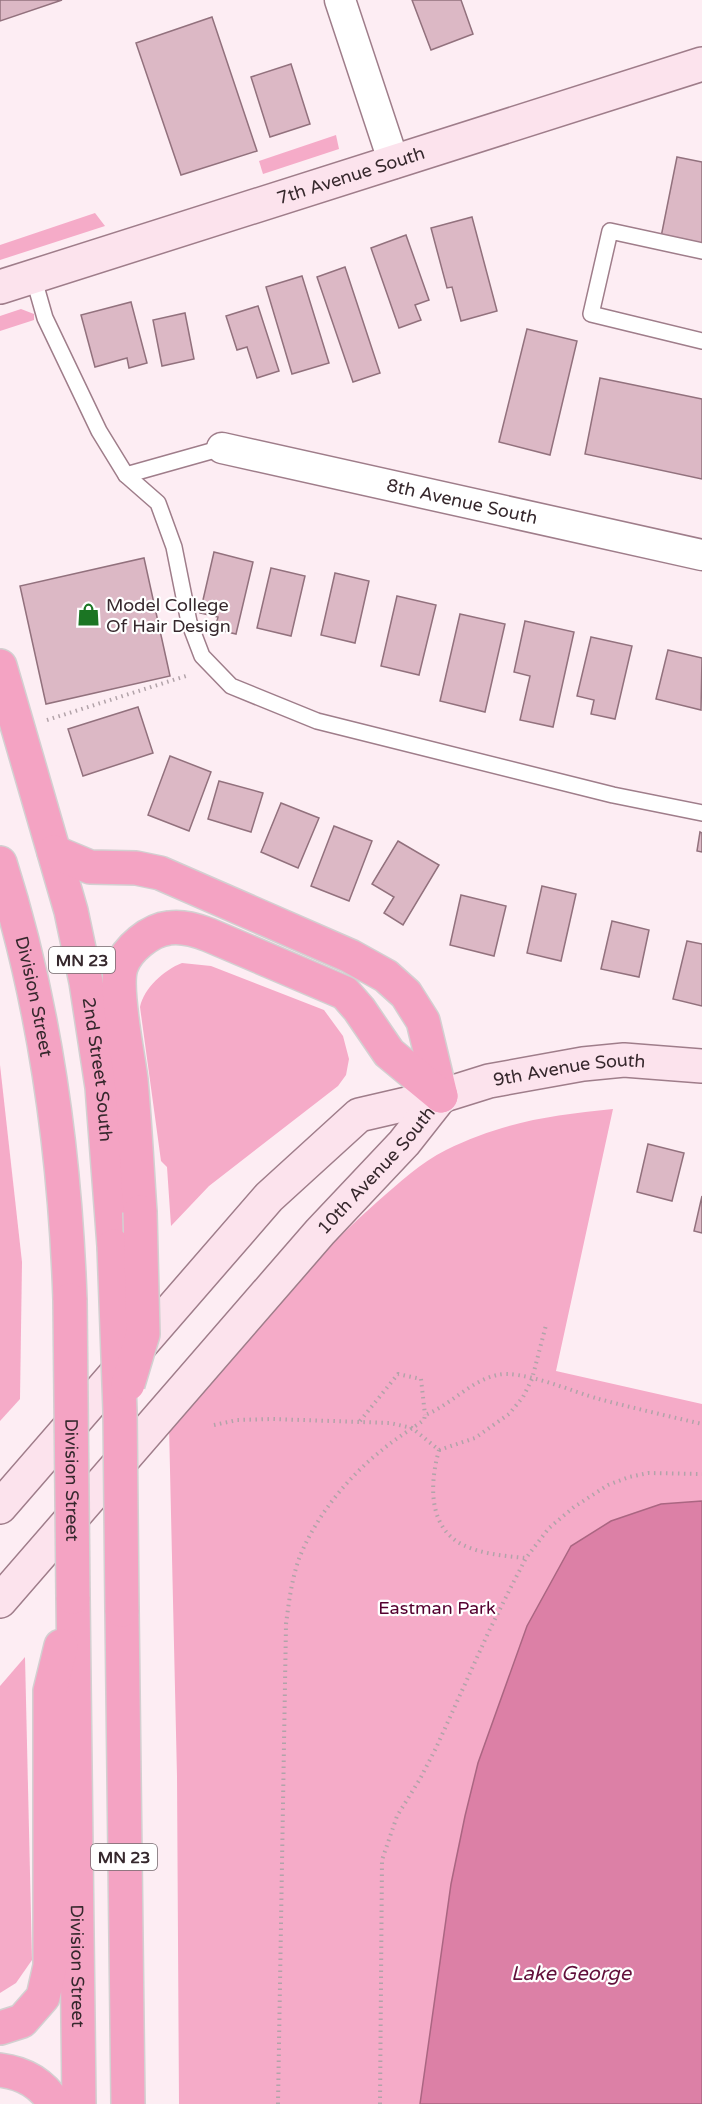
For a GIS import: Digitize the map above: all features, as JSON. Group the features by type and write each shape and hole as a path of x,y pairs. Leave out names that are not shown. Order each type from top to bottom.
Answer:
{"highway":[{"name":"2nd Street South","path":"0,666 71,911 88,993 102,1088 114,1246 120,1411"},
{"path":"54,852 90,867 136,868 160,873 350,956 386,976 406,994 423,1021 441,1096"},
{"name":"Division Street","path":"0,863 28,965 57,1124 63,1186 70,1300 79,2104"},
{"path":"120,1411 143,1334 140,1212 131,1082 120,992 121,967 131,950 145,938 167,928 191,928 345,993 359,1009 389,1053 441,1096"},
{"name":"MN 23","path":"120,1411 128,2104"},
{"path":"0,2028 22,2021 44,1997 50,1966 50,1691 73,1597"},
{"path":"0,2070 18,2072 34,2081 55,2104"}],"main road":[{"name":"7th Avenue South","path":"0,287 702,64"},
{"name":"9th Avenue South","path":"441,1096 489,1081 584,1064 624,1060 702,1066"},
{"name":"10th Avenue South","path":"0,1507 269,1197 337,1133 359,1115 441,1096"},
{"name":"10th Avenue South","path":"0,1601 320,1232 404,1143 441,1096"}],"street":[{"path":"340,0 394,163"},
{"name":"8th Avenue South","path":"222,448 702,555"}],"lane":[{"path":"702,251 610,231 591,314 702,341"},
{"path":"33,276 45,318 99,431 126,475 158,503 174,547 189,622 202,656 231,686 317,721 614,795 702,813"},
{"path":"126,475 222,448"}],"path":[{"path":"40,722 212,667"},
{"path":"439,1450 475,1438 509,1414 523,1397 532,1379 546,1325"},
{"path":"425,1415 439,1410 457,1396 492,1376 507,1373 598,1399 702,1424"},
{"path":"278,2104 284,1649 289,1600 301,1554 328,1508 364,1465 424,1420 421,1379 398,1374 360,1421"},
{"path":"214,1425 237,1420 273,1419 390,1423 412,1428 439,1450"},
{"path":"439,1450 434,1468 433,1496 436,1515 445,1530 460,1544 477,1551 526,1558"},
{"path":"380,2104 382,1860 397,1816 436,1748 489,1631 526,1558 549,1528 574,1507 608,1485 648,1473 702,1474"}],"green space":[{"path":"336,135 339,149 263,174 259,161"},
{"path":"95,213 105,226 0,260 0,245"},
{"path":"21,309 34,314 34,320 0,331 0,316"},
{"path":"182,963 211,966 324,1010 343,1036 349,1059 346,1075 338,1086 209,1186 171,1226 167,1167 161,1161 140,1007 150,987 168,970"},
{"path":"0,1065 22,1262 20,1399 0,1421"},
{"name":"Eastman Park","path":"613,1109 556,1371 702,1404 702,2104 179,2104 177,1776 169,1426 322,1255 377,1202 419,1167 467,1140 508,1126 548,1117"},
{"path":"25,1657 32,1960 16,1983 0,1993 0,1686"}],"water":[{"name":"Lake George","path":"702,1501 702,2104 420,2104 451,1884 465,1816 478,1763 527,1626 571,1546 611,1521 661,1504"}],"building":[{"path":"0,0 62,0 0,21"},
{"path":"412,0 461,0 473,34 431,50"},
{"path":"212,17 257,151 181,175 136,43"},
{"path":"291,64 310,124 270,137 251,77"},
{"path":"677,157 702,162 702,245 661,237"},
{"path":"472,217 497,311 461,321 452,287 447,288 431,228"},
{"path":"406,235 429,300 415,305 421,320 399,328 371,248"},
{"path":"345,267 380,373 353,382 317,277"},
{"path":"302,276 329,363 292,374 266,287"},
{"path":"131,302 147,363 129,368 127,358 95,367 81,315"},
{"path":"258,306 279,371 257,378 247,347 237,350 226,316"},
{"path":"185,313 194,359 162,366 153,320"},
{"path":"527,329 577,341 550,455 499,442"},
{"path":"600,378 702,399 702,479 585,454"},
{"path":"214,552 253,562 236,634 215,629 218,617 200,613"},
{"path":"144,558 170,676 46,704 20,586"},
{"path":"271,568 305,576 291,636 257,628"},
{"path":"335,573 369,581 355,643 321,635"},
{"path":"397,596 436,605 419,675 381,666"},
{"path":"460,614 505,624 485,712 440,701"},
{"path":"525,621 574,632 553,727 520,720 530,676 514,672"},
{"path":"591,637 632,646 615,719 591,714 594,700 577,696"},
{"path":"668,650 702,658 701,710 656,699"},
{"path":"138,707 153,753 83,776 68,729"},
{"path":"170,756 211,772 189,831 148,815"},
{"path":"219,781 263,793 251,832 208,819"},
{"path":"281,803 319,818 298,868 261,852"},
{"path":"334,826 372,841 349,901 311,886"},
{"path":"700,832 702,833 702,852 697,851"},
{"path":"398,841 439,865 403,925 384,913 394,897 372,884"},
{"path":"542,886 576,894 561,961 527,953"},
{"path":"461,895 506,906 494,956 450,945"},
{"path":"612,921 649,930 639,977 601,969"},
{"path":"687,941 702,944 702,1006 673,999"},
{"path":"648,1144 684,1153 672,1201 637,1192"},
{"path":"702,1196 702,1233 694,1231"}],"place":[{"name":"Model College Of Hair Design","path":"88,615"}]}
